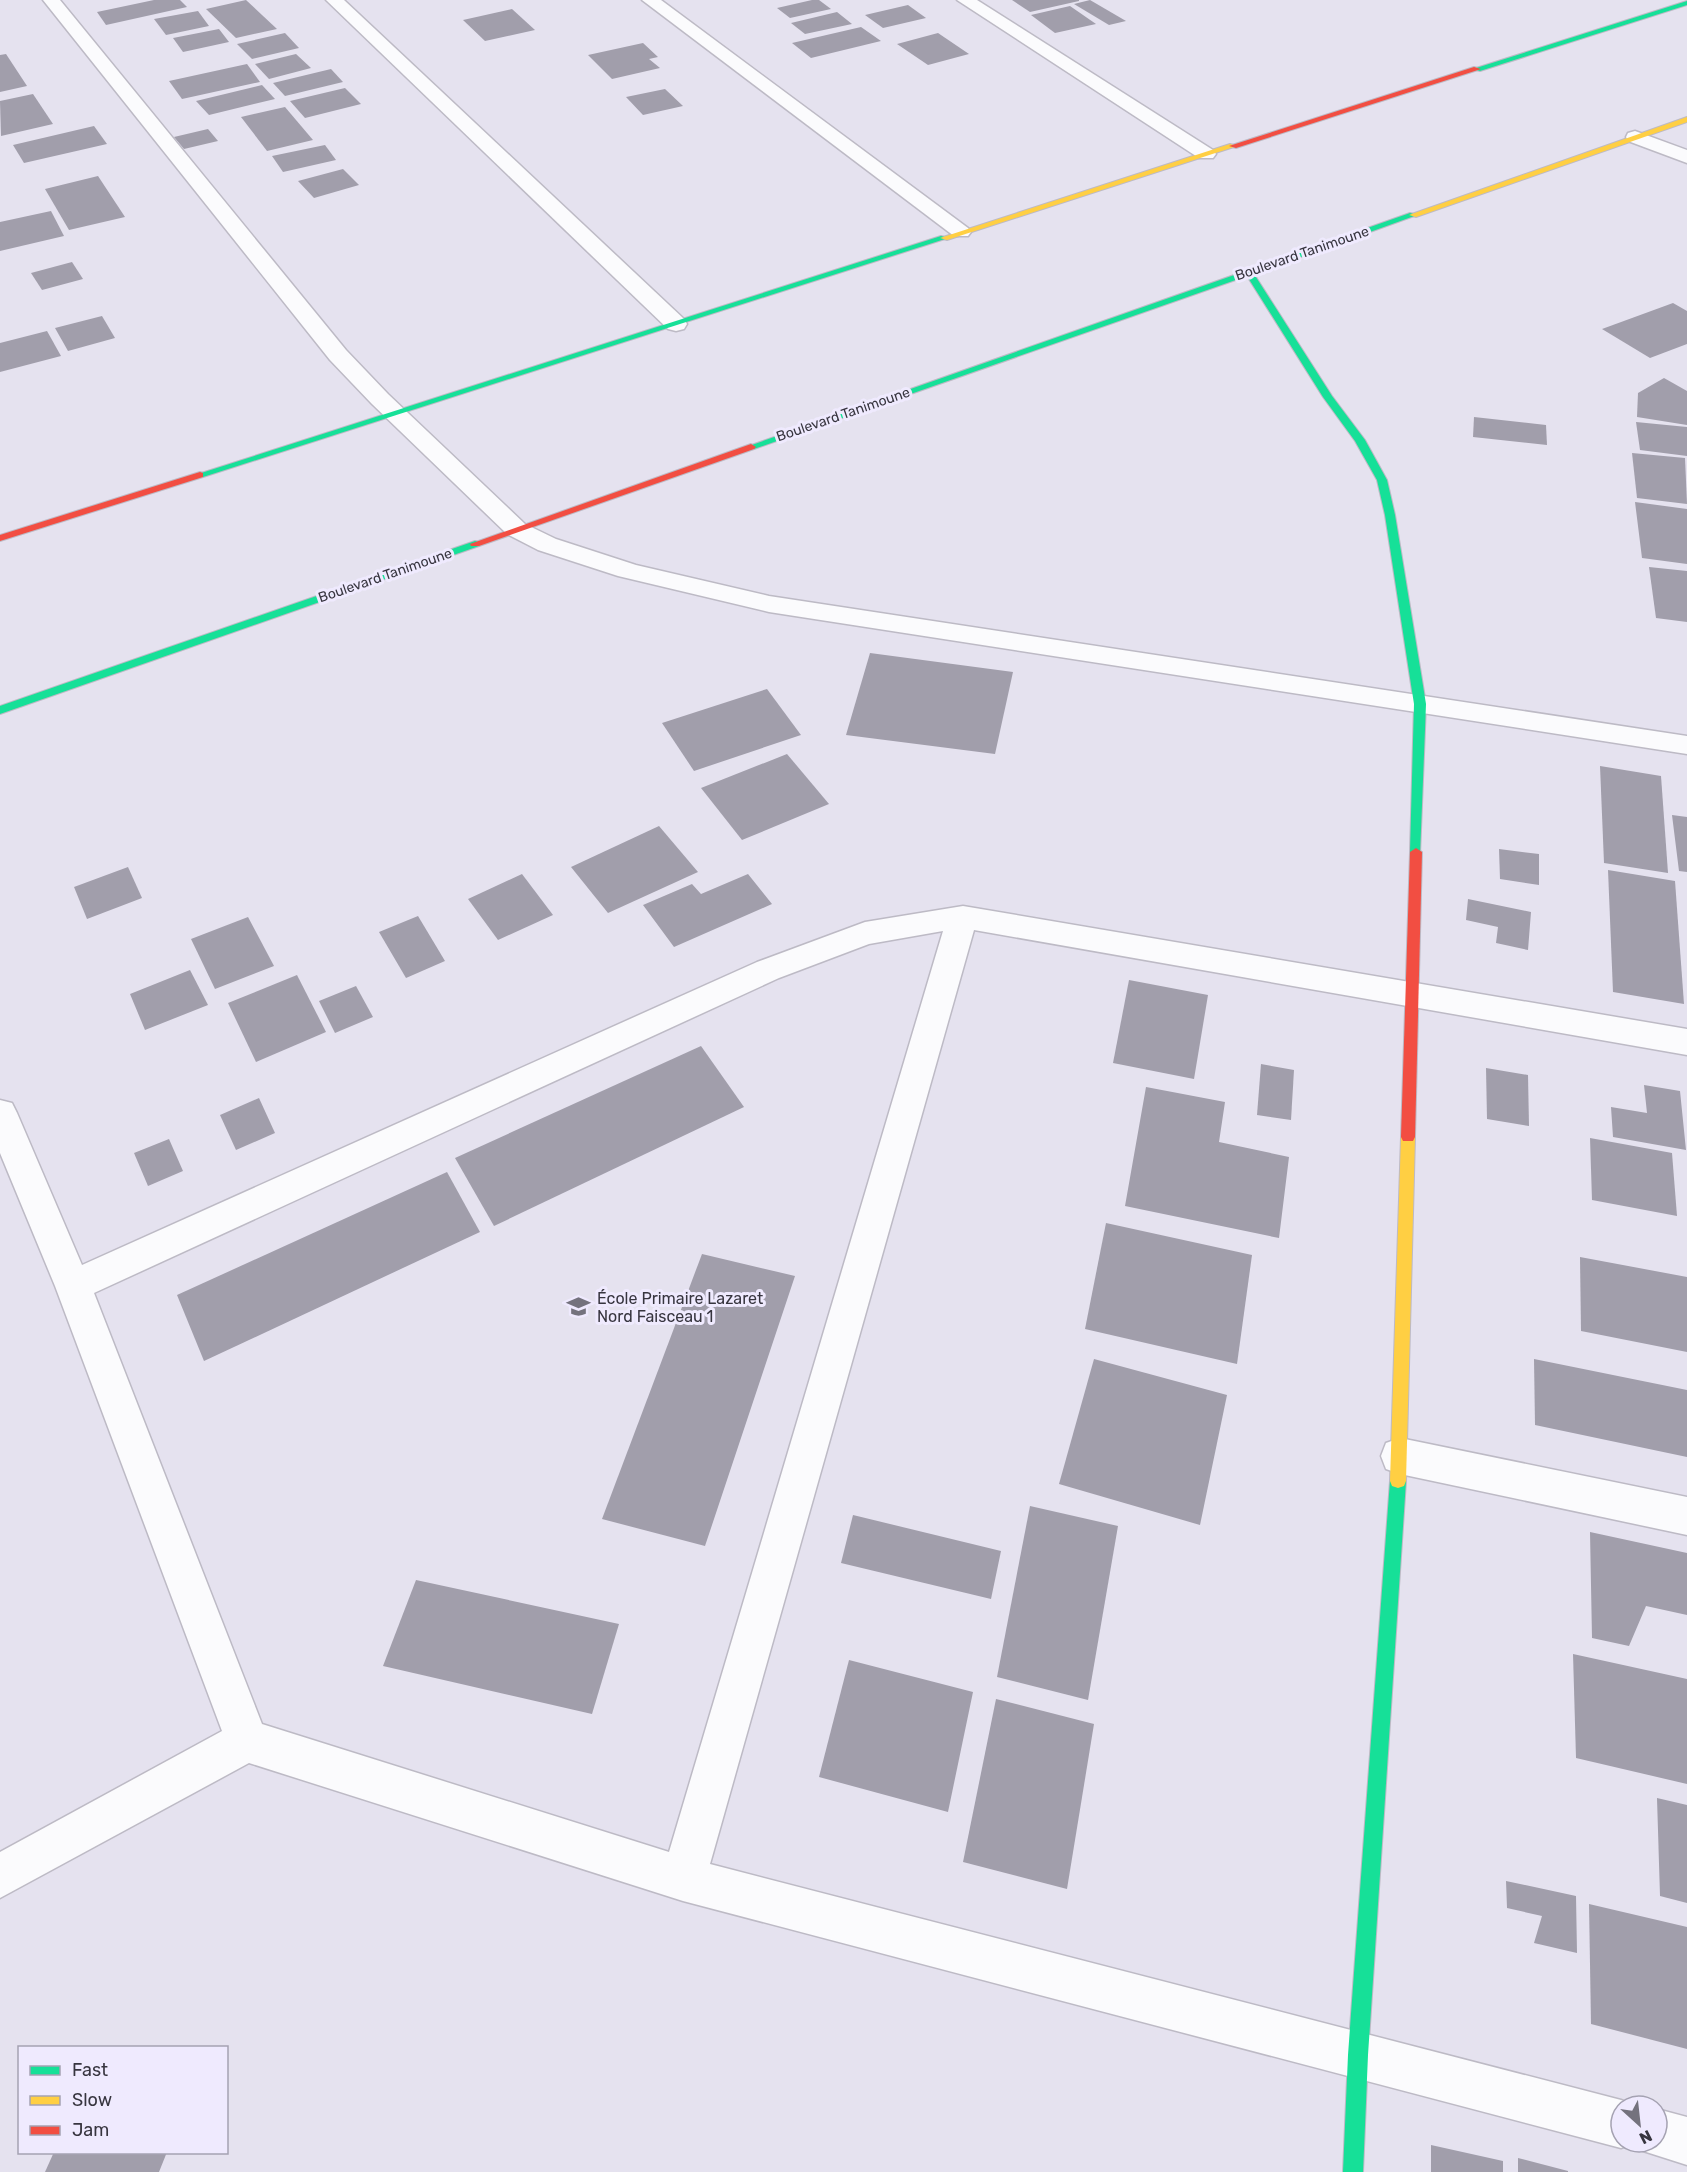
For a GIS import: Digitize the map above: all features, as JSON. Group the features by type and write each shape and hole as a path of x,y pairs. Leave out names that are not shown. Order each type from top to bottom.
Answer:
{"main road":[{"path":"0,538 1687,3"},
{"name":"Boulevard Tanimoune","path":"0,710 1687,119"},
{"path":"1249,272 1328,397 1360,440 1382,480 1390,515 1420,704 1400,1456 1358,2055 1353,2172"}],"street":[{"path":"51,0 338,355 516,529 532,539 604,565 702,591 769,604 1687,745"},
{"path":"334,0 676,324"},
{"path":"650,0 961,232"},
{"path":"965,0 1206,154"},
{"path":"1635,137 1687,157"},
{"path":"683,1879 963,917"},
{"path":"73,1286 768,970 865,933 963,917 1687,1042"},
{"path":"0,1113 73,1286 247,1741"},
{"path":"1400,1456 1687,1516"},
{"path":"0,1876 247,1741 683,1879 1609,2121"},
{"path":"1669,2136 1687,2141"}],"building":[{"path":"154,0 180,0 187,7 106,25 97,12"},
{"path":"246,0 277,29 236,38 206,9"},
{"path":"819,0 831,9 790,18 777,8"},
{"path":"1012,0 1079,0 1079,1 1030,12"},
{"path":"1090,0 1126,21 1109,25 1074,4"},
{"path":"908,5 926,18 883,28 865,15"},
{"path":"1070,6 1096,24 1055,33 1031,15"},
{"path":"512,9 535,30 485,41 463,20"},
{"path":"198,11 209,26 166,35 154,19"},
{"path":"837,12 852,24 805,34 791,23"},
{"path":"861,27 881,41 811,58 792,43"},
{"path":"219,29 229,42 183,52 173,38"},
{"path":"285,33 299,48 252,59 237,44"},
{"path":"938,33 969,54 928,65 897,44"},
{"path":"643,43 658,57 649,59 660,68 612,79 588,55"},
{"path":"6,54 27,86 0,92 0,55"},
{"path":"296,54 311,68 269,79 255,64"},
{"path":"247,64 260,82 182,99 169,81"},
{"path":"331,69 343,82 285,96 273,83"},
{"path":"262,85 275,99 209,115 196,101"},
{"path":"345,88 361,104 305,118 290,101"},
{"path":"665,89 683,106 643,115 626,97"},
{"path":"33,94 53,124 1,136 0,101"},
{"path":"285,107 313,140 267,151 241,117"},
{"path":"94,126 107,144 24,163 13,145"},
{"path":"208,129 218,141 184,149 174,137"},
{"path":"325,145 336,160 283,172 272,156"},
{"path":"343,169 359,185 314,198 298,181"},
{"path":"98,176 125,217 69,230 45,189"},
{"path":"51,211 64,236 0,251 0,222"},
{"path":"72,262 83,279 42,290 31,273"},
{"path":"1673,303 1687,311 1687,344 1650,358 1602,329"},
{"path":"102,316 115,338 68,351 55,328"},
{"path":"47,331 61,356 0,372 0,343"},
{"path":"1664,378 1687,391 1687,425 1637,417 1638,393"},
{"path":"1474,417 1546,425 1547,445 1473,437"},
{"path":"1636,422 1687,427 1687,456 1640,450"},
{"path":"1632,453 1685,458 1687,504 1637,498"},
{"path":"1635,502 1687,509 1687,564 1642,558"},
{"path":"1649,567 1687,571 1687,622 1656,618"},
{"path":"870,653 1013,672 995,754 846,735"},
{"path":"767,689 801,735 694,771 662,723"},
{"path":"787,754 829,804 742,840 701,788"},
{"path":"1600,766 1661,776 1668,873 1604,863"},
{"path":"1672,815 1687,817 1687,872 1679,871"},
{"path":"659,826 698,872 608,913 571,867"},
{"path":"1499,849 1539,854 1539,885 1500,879"},
{"path":"128,867 142,898 87,919 74,887"},
{"path":"1608,870 1675,881 1684,1004 1613,992"},
{"path":"522,874 553,915 498,940 468,899"},
{"path":"748,874 772,904 674,947 643,905 692,884 701,894"},
{"path":"1468,899 1531,912 1528,950 1496,943 1498,927 1466,920"},
{"path":"418,916 445,961 406,978 379,932"},
{"path":"248,917 274,966 215,989 191,939"},
{"path":"190,970 208,1005 145,1030 130,994"},
{"path":"297,975 326,1032 256,1062 228,1003"},
{"path":"1129,980 1208,995 1194,1079 1113,1063"},
{"path":"356,986 373,1017 335,1033 319,1001"},
{"path":"701,1046 744,1107 494,1226 455,1158"},
{"path":"1261,1064 1294,1070 1291,1120 1257,1115"},
{"path":"1486,1068 1528,1075 1529,1126 1487,1119"},
{"path":"1644,1085 1680,1091 1686,1150 1613,1137 1611,1107 1647,1113"},
{"path":"1146,1087 1225,1102 1219,1142 1289,1157 1279,1238 1125,1206"},
{"path":"259,1098 275,1133 236,1150 220,1115"},
{"path":"1590,1138 1672,1153 1677,1216 1592,1200"},
{"path":"169,1139 183,1171 148,1186 134,1153"},
{"path":"447,1172 480,1232 204,1361 177,1295"},
{"path":"1106,1223 1252,1255 1237,1364 1085,1329"},
{"path":"702,1254 795,1276 705,1546 602,1519"},
{"path":"1580,1257 1687,1277 1687,1352 1581,1331"},
{"path":"1094,1359 1227,1395 1200,1525 1059,1484"},
{"path":"1534,1359 1687,1390 1687,1457 1535,1425"},
{"path":"1030,1506 1118,1526 1088,1700 997,1677"},
{"path":"853,1515 1001,1551 991,1599 841,1563"},
{"path":"1590,1532 1687,1553 1687,1615 1646,1606 1629,1646 1592,1638"},
{"path":"416,1580 619,1624 592,1714 383,1666"},
{"path":"1573,1654 1687,1679 1687,1784 1576,1758"},
{"path":"849,1660 973,1692 948,1812 819,1777"},
{"path":"996,1699 1094,1724 1067,1889 963,1862"},
{"path":"1657,1798 1687,1805 1687,1903 1660,1896"},
{"path":"1506,1881 1576,1896 1577,1953 1534,1943 1542,1916 1507,1908"},
{"path":"1589,1904 1687,1927 1687,2049 1591,2024"},
{"path":"1431,2145 1503,2161 1503,2172 1431,2172"},
{"path":"53,2154 166,2154 159,2172 45,2172"},
{"path":"1518,2158 1568,2171 1568,2172 1518,2172"}],"traffic: fast":[{"path":"1477,69 1687,3"},
{"path":"751,447 1413,215"},
{"path":"200,475 944,238"},
{"path":"1249,272 1328,397 1360,440 1382,480 1390,515 1420,704 1416,852"},
{"path":"0,710 475,544"},
{"path":"1353,2172 1358,2055 1398,1481"}],"traffic: slow":[{"path":"1413,215 1687,119"},
{"path":"944,238 1233,146"},
{"path":"1398,1481 1408,1137"}],"traffic: jam":[{"path":"1233,146 1477,69"},
{"path":"475,544 751,447"},
{"path":"0,538 200,475"},
{"path":"1408,1137 1416,852"}],"place":[{"name":"École Primaire Lazaret Nord Faisceau 1","path":"579,1307"}]}
